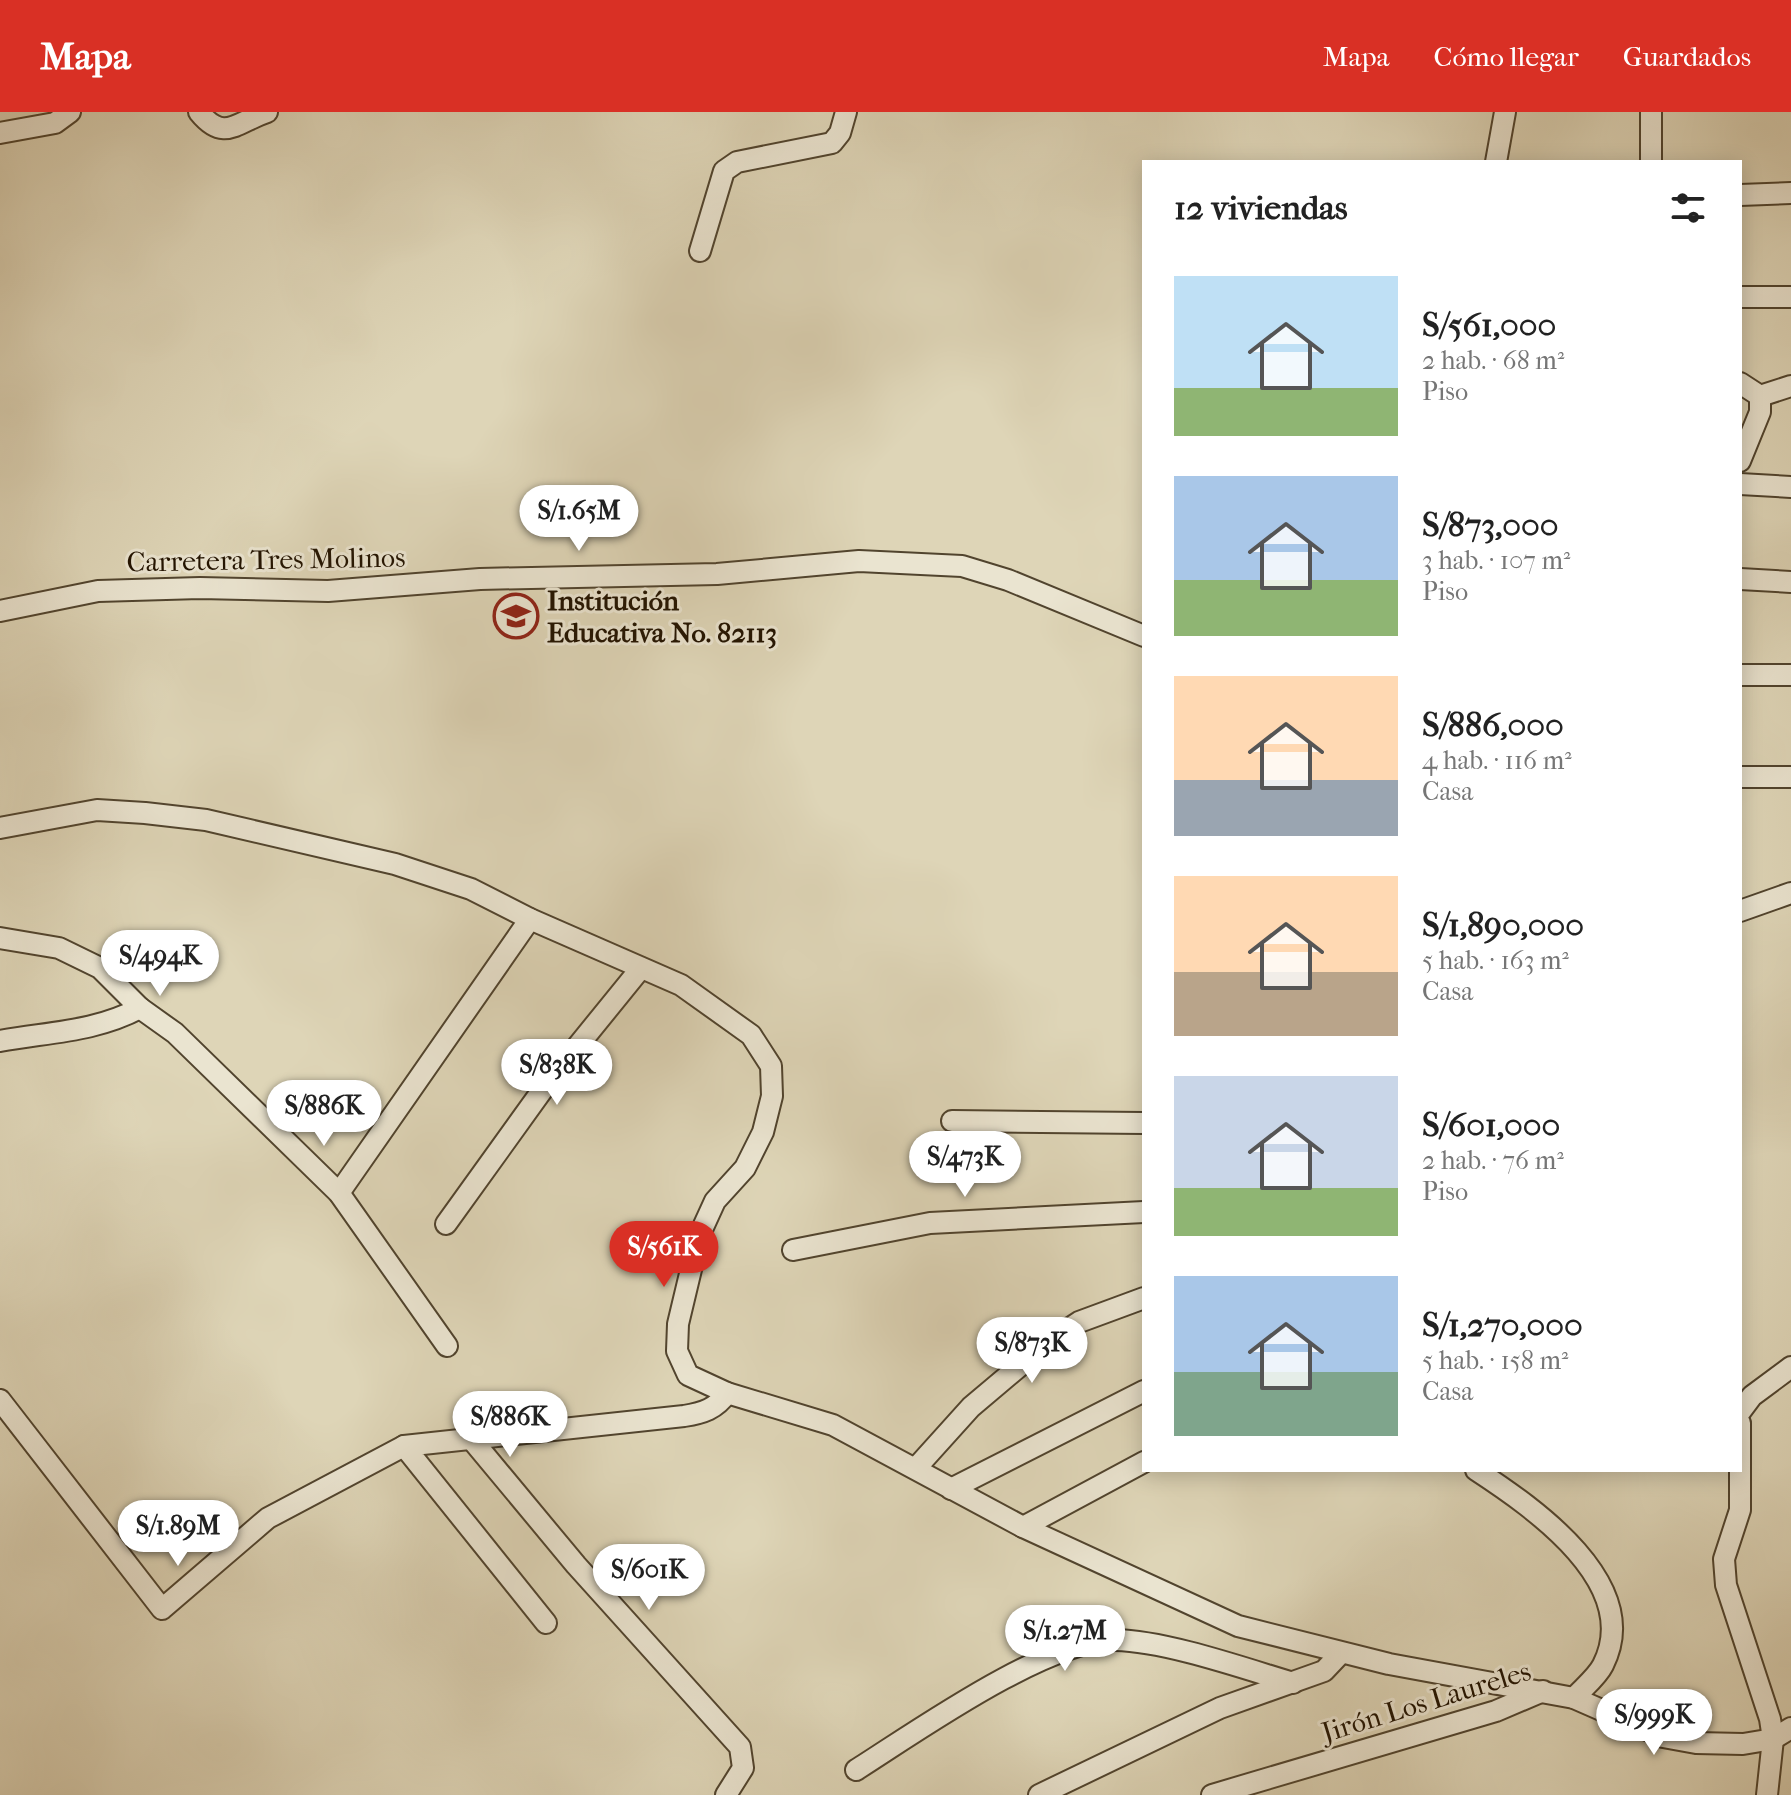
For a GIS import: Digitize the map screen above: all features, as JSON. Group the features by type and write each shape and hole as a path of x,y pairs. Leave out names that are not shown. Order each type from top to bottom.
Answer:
{"street":[{"path":"0,133 55,123 70,112"},
{"path":"199,112 208,123 221,130 240,126 267,112"},
{"path":"700,251 724,171 737,162 832,143 840,133 846,112"},
{"path":"1496,160 1505,112"},
{"path":"1651,112 1651,160"},
{"path":"1742,195 1791,193"},
{"path":"1742,297 1791,297"},
{"path":"1742,384 1760,396"},
{"path":"1760,396 1791,386"},
{"path":"1742,456 1760,412 1760,396"},
{"path":"1742,484 1791,487"},
{"name":"Carretera Tres Molinos","path":"0,611 98,591 200,588 328,591 510,578 717,574 859,561 962,566 1008,580 1142,635"},
{"path":"1742,579 1791,582"},
{"path":"1742,675 1791,675"},
{"path":"1742,777 1791,777"},
{"path":"0,828 97,810 206,820 395,864 471,889 530,919 681,985 715,1006 751,1035 771,1066 772,1096 763,1132 745,1168 715,1201 699,1236 678,1324 677,1351 688,1375 727,1393 833,1425 1023,1527 1238,1626 1341,1653 1543,1691"},
{"path":"1742,910 1791,893"},
{"path":"339,1193 530,919"},
{"path":"0,938 59,948 100,968 140,1008 175,1033 339,1193 447,1346"},
{"path":"446,1224 546,1085 641,968"},
{"path":"0,1041 76,1032 115,1021 140,1008"},
{"path":"952,1121 1142,1123"},
{"path":"793,1250 930,1223 1142,1212"},
{"path":"916,1468 971,1407 1047,1343 1079,1322 1142,1299"},
{"path":"1742,1409 1752,1396 1791,1367"},
{"path":"951,1489 1142,1392"},
{"path":"0,1400 162,1609 268,1518 404,1446 473,1441 703,1413 719,1405 727,1393"},
{"path":"473,1441 576,1565 740,1747 743,1768 726,1795"},
{"path":"404,1446 546,1623"},
{"path":"1023,1527 1142,1463"},
{"path":"1479,1472 1512,1494 1571,1546 1594,1571 1609,1604 1612,1636 1603,1666 1574,1698"},
{"path":"1740,1472 1740,1510 1724,1559 1726,1585 1770,1719 1773,1739 1767,1795"},
{"path":"856,1770 950,1711 1044,1659 1088,1643 1114,1640 1147,1644 1293,1683"},
{"path":"1039,1795 1220,1708 1324,1671 1341,1653"},
{"name":"Jirón Los Laureles","path":"1212,1795 1496,1711 1543,1691 1574,1698 1663,1737 1696,1743 1743,1744 1773,1739 1791,1728"}],"place":[{"name":"Institución Educativa No. 82113","path":"516,616"}]}
